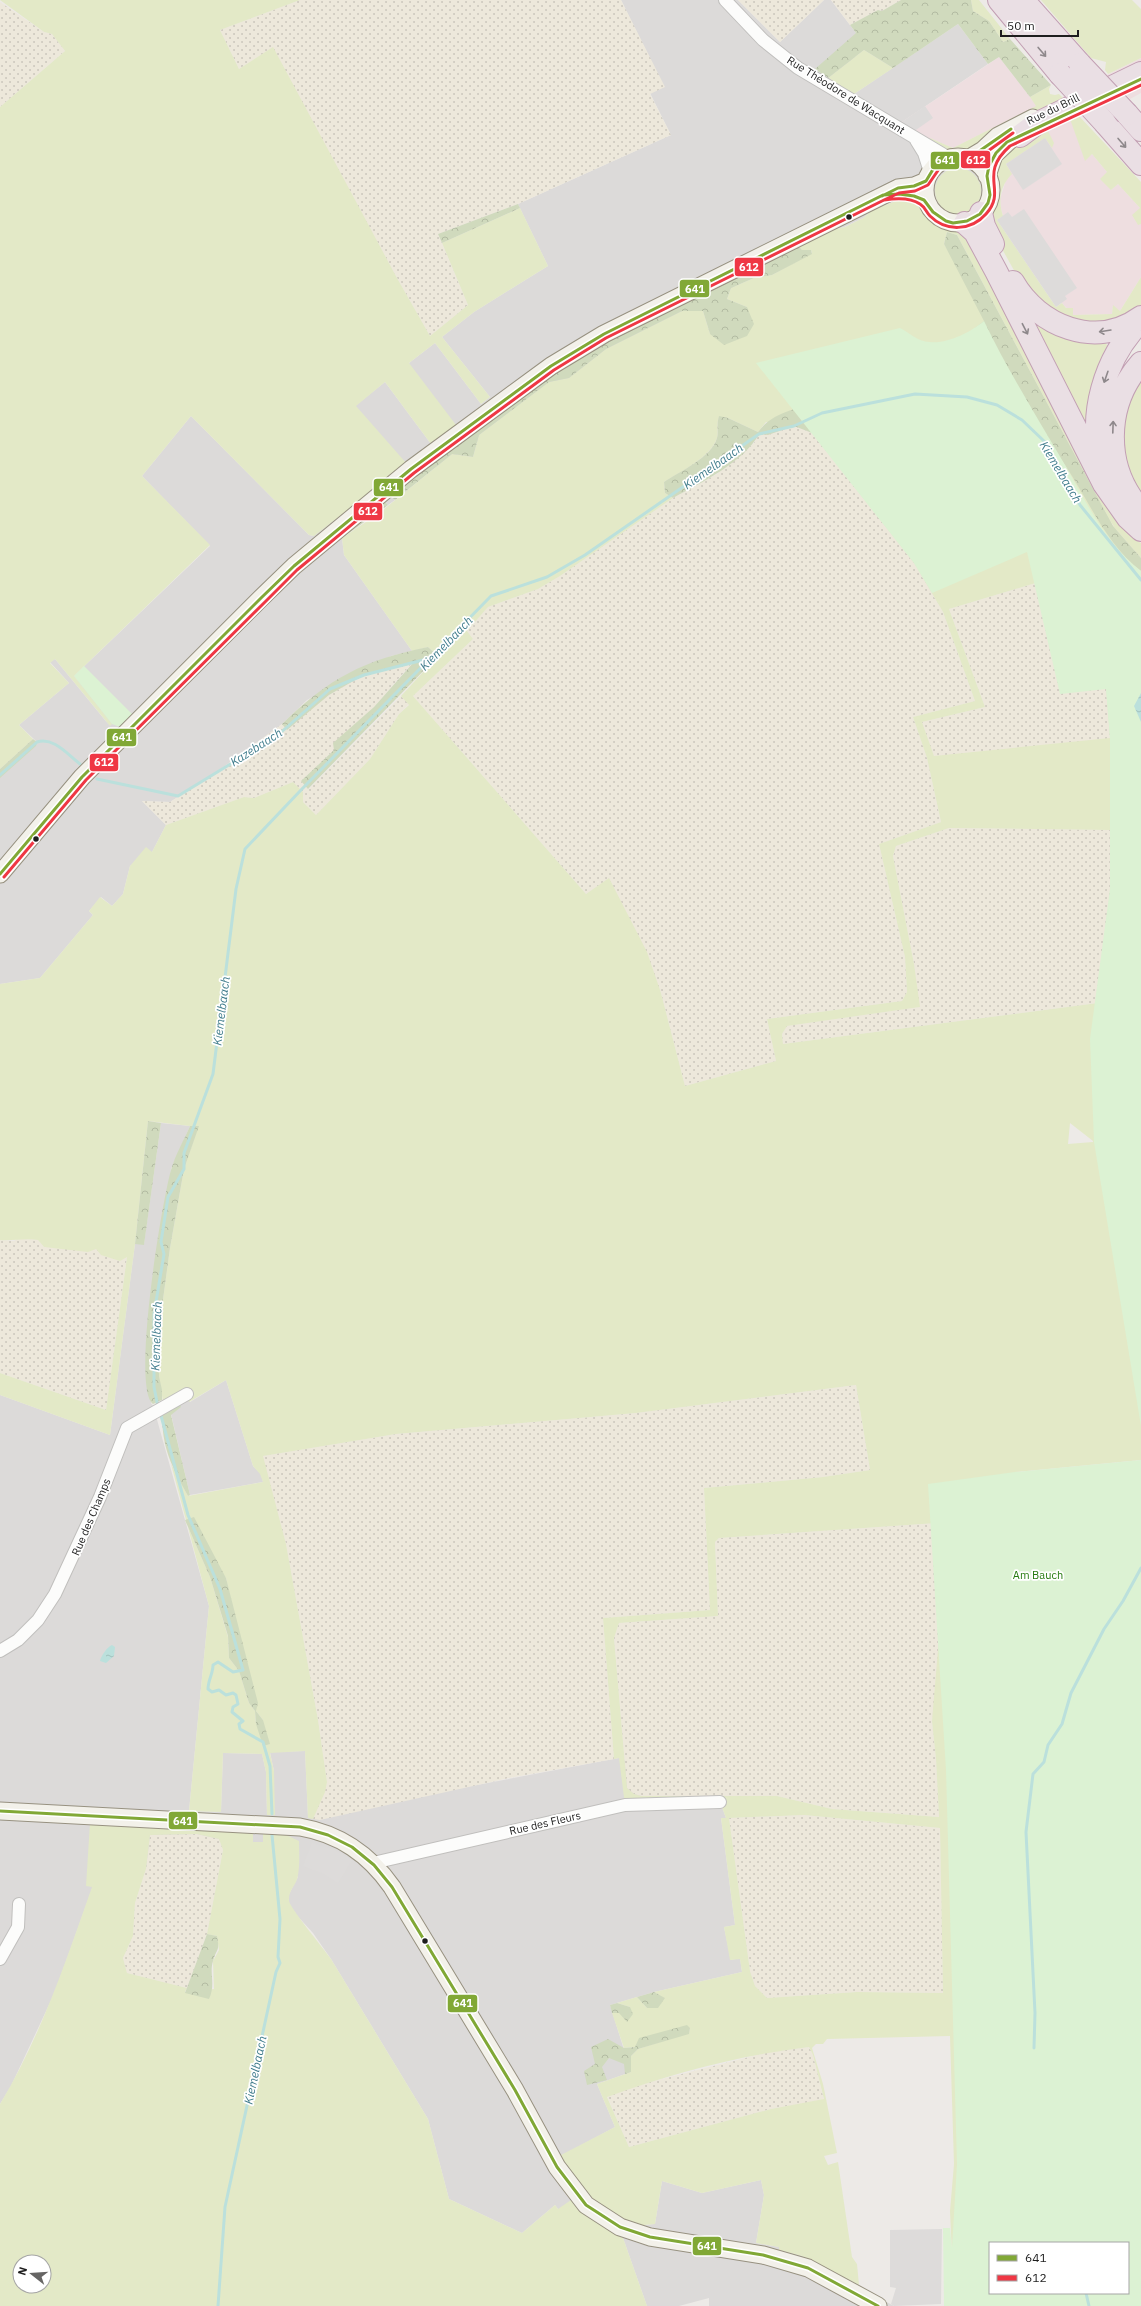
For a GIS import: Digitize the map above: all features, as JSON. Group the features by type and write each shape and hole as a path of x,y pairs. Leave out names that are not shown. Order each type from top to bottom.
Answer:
{"highway":[{"path":"999,0 1060,74 1140,164"},
{"path":"1023,0 1141,130"},
{"path":"1031,0 1059,40"},
{"path":"1054,108 1064,99 1141,60"},
{"path":"1020,136 1036,124 1141,73"},
{"path":"973,218 984,226 1014,284 1029,304 1049,321 1071,330 1094,332 1117,329 1141,317"},
{"path":"973,218 979,238 1104,484 1119,505 1141,530"},
{"path":"1119,505 1100,455 1098,438 1099,403 1111,365 1125,340 1141,321"},
{"path":"1141,363 1126,384 1117,404 1113,421 1113,438 1114,455 1127,492 1141,510"}],"main road":[{"name":"Rue du Brill","path":"968,159 983,150 998,136 1141,66"},
{"name":"Rue du Brill","path":"987,176 994,155 1000,148 1020,136 1141,79"},
{"path":"0,874 82,777 294,566 411,469 551,366 604,334 883,195 898,188 914,186 928,176 935,166 950,158 968,159 979,165 987,176 990,196 973,218 956,224 939,218 926,201 905,194 883,195"},
{"path":"926,201 928,176"},
{"path":"0,1811 300,1827 341,1839 361,1852 373,1863 392,1887 448,1977 515,2090 557,2167 586,2206 620,2227 650,2237 785,2261 830,2279 860,2301 878,2306"}],"street":[{"name":"Rue Théodore de Wacquant","path":"725,0 763,40 798,68 950,158"},
{"name":"Rue Théodore de Wacquant","path":"916,139 924,153 928,176"},
{"name":"Rue des Champs","path":"0,1651 18,1640 38,1620 55,1594 88,1526 127,1428 187,1394"},
{"name":"Rue des Fleurs","path":"373,1863 625,1804 720,1802"},
{"path":"1,1955 18,1926 19,1904"}],"shaded area":[{"path":"300,0 621,0 665,87 650,94 671,135 518,204 438,234 468,305 430,336 272,48 239,69 220,30"},
{"path":"621,0 738,0 780,42 824,0 831,0 856,33 854,94 958,24 988,64 899,124 949,150 981,157 994,168 996,196 992,208 988,214 962,229 945,227 935,222 921,205 896,201 874,209 863,218 844,227 827,231 390,495 395,500 388,505 385,502 337,538 342,538 344,555 412,651 391,656 307,700 282,724 218,771 170,802 142,801 166,825 152,852 130,866 123,894 112,906 101,897 89,911 93,915 40,978 0,984 0,775 37,742 19,725 69,683 50,662 55,659 109,725 74,676 210,546 142,476 191,416 309,535 314,536 355,406 385,382 431,444 409,363 435,343 481,404 490,397 442,337 474,312 548,266 518,204 671,135 650,93 664,87"},
{"path":"738,0 824,0 780,42"},
{"path":"831,0 901,0 882,11 878,10 850,25"},
{"path":"0,2 44,32 52,34 65,51 0,107"},
{"path":"999,57 1037,106 953,148 930,138 928,141 899,124"},
{"path":"1141,58 1141,93 1130,99 1126,94 1078,115 1085,160 1092,154 1107,172 1111,190 1118,184 1140,208 1138,224 1141,224 1141,277 1120,311 1113,306 1112,314 1073,315 1062,303 1003,216 1000,199 1006,180 1012,122"},
{"path":"925,106 933,118 913,132 899,124"},
{"path":"1045,138 1062,164 1023,190 1006,164"},
{"path":"1024,209 1077,288 1065,296 1067,299 1056,307 997,220 1008,212 1012,217"},
{"path":"794,426 812,433 914,563 943,612 975,701 913,717 927,758 941,822 879,844 905,957 907,992 902,1001 767,1019 776,1061 685,1086 661,993 609,879 586,894 413,696 473,639 467,631 488,607 538,589 560,576 673,498 717,474 754,443 759,434 769,435"},
{"path":"1039,582 1106,688 1110,739 934,757 922,722 985,707 949,609"},
{"path":"412,663 374,707 334,743 334,750 301,781 309,789 401,696 409,704 399,714 370,759 316,815 303,802 293,782 254,798 244,797 166,825 142,801 170,802 218,771 282,724 287,729 329,695 364,675"},
{"path":"949,828 1110,830 1113,1001 783,1044 782,1034 786,1026 919,1007 914,964 893,856 896,846"},
{"path":"161,1123 190,1126 171,1169 151,1403 154,1407 187,1394 190,1402 226,1380 253,1466 261,1474 263,1482 190,1495 171,1414 181,1406 156,1416 209,1606 189,1811 221,1812 223,1753 262,1754 266,1772 267,1815 274,1771 270,1752 305,1751 308,1817 619,1758 720,1802 726,1818 721,1818 735,1925 724,1927 731,1960 740,1958 742,1972 654,1992 610,2005 631,2072 597,2084 615,2127 561,2156 565,2163 644,2225 655,2224 662,2181 702,2193 761,2180 764,2195 756,2243 780,2247 779,2250 802,2256 894,2306 709,2306 709,2298 679,2306 647,2306 622,2235 558,2209 555,2205 522,2233 449,2199 428,2119 331,1959 313,1933 292,1910 289,1903 289,1894 298,1877 263,1833 263,1842 253,1842 253,1831 86,1886 93,1886 55,1992 11,2086 0,2104 0,1395 110,1435 135,1244 144,1244"},
{"path":"19,1238 38,1240 44,1247 96,1249 127,1257 106,1410 0,1373 0,1240 14,1241"},
{"path":"856,1385 870,1470 823,1477 704,1488 710,1610 603,1618 614,1759 509,1778 320,1820 313,1819 327,1782 318,1720 286,1544 262,1456 396,1434 636,1413"},
{"path":"937,1523 974,1524 932,1721 936,1759 939,1817 832,1809 777,1796 641,1796 634,1794 627,1788 614,1637 619,1623 718,1616 715,1542 719,1538"},
{"path":"804,1815 940,1828 943,1993 857,1992 767,1998 755,1986 750,1971 729,1818"},
{"path":"197,1834 219,1839 223,1850 207,1934 187,1988 127,1973 123,1958 133,1936 135,1903 146,1869 150,1835"},
{"path":"312,1843 335,1850 352,1860 338,1883 324,1874 303,1866"},
{"path":"809,2047 813,2055 824,2100 771,2109 629,2147 607,2096 646,2083 769,2052"},
{"path":"942,2229 941,2304 894,2306 891,2304 896,2288 890,2287 890,2230"}],"green space":[{"path":"0,0 300,0 220,30 239,69 273,47 397,278 430,336 468,305 442,243 520,208 548,266 474,312 442,337 490,397 481,404 435,343 409,363 456,425 431,444 385,382 356,406 407,464 314,536 309,535 191,416 142,476 210,545 74,676 112,724 110,726 55,659 50,663 69,683 19,725 33,739 0,769 0,107 65,51 52,34 44,32"},
{"path":"901,0 971,0 973,11 989,21 1003,42 1010,39 1051,85 1030,97 999,57 988,64 958,24 893,68 864,50 828,78 815,69 856,33 850,25 878,10 882,11"},
{"path":"971,0 979,0 1010,39 1003,42 989,21 973,11"},
{"path":"1041,0 1132,0 1141,9 1141,58 1108,74 1105,70 1106,62 1091,58"},
{"path":"864,50 893,68 854,94 828,78"},
{"path":"1051,85 1049,89 1050,94 1059,94 1063,98 1013,122 1047,129 1054,143 1052,148 1045,138 1006,164 1012,174 1005,183 1001,194 1001,210 1003,216 997,220 1056,307 1062,303 1066,308 1073,308 1073,315 1112,314 1113,305 1120,311 1141,277 1141,309 1093,326 1053,315 1020,281 1001,247 988,214 996,196 994,168 980,157 941,148 928,141 930,138 953,148 1036,106 1030,97"},
{"path":"1078,115 1141,182 1141,224 1138,225 1132,215 1140,208 1118,184 1111,190 1100,179 1107,172 1092,154 1085,161 1070,119"},
{"path":"958,168 971,172 977,178 981,191 977,204 971,210 958,214 945,210 939,204 935,191 939,178 945,172"},
{"path":"896,198 915,200 938,223 952,228 962,229 1110,510 1133,538 1141,543 1141,558 1115,528 1141,571 1141,1460 1015,1472 1054,2210 952,2255 950,2211 954,2164 950,2036 827,2039 823,2044 816,2044 812,2048 823,2084 837,2153 824,2156 828,2165 838,2162 852,2257 857,2264 859,2285 802,2256 779,2250 779,2247 756,2243 764,2195 761,2180 702,2193 662,2181 655,2224 644,2225 643,2229 590,2202 564,2169 565,2163 561,2155 615,2127 597,2084 631,2072 631,2056 638,2049 689,2033 690,2028 635,2047 624,2048 612,2013 619,2013 630,2007 617,2003 637,1997 647,2008 664,1998 654,1992 742,1972 740,1959 730,1960 724,1927 735,1925 721,1818 726,1818 720,1802 625,1805 619,1758 614,1759 603,1618 710,1610 704,1488 823,1477 870,1470 856,1385 636,1413 396,1434 263,1456 286,1544 318,1720 327,1782 325,1792 313,1819 308,1818 305,1751 270,1753 274,1771 275,1815 267,1815 266,1772 262,1754 223,1753 221,1812 189,1811 209,1606 188,1526 210,1577 228,1637 229,1658 239,1671 249,1703 255,1711 256,1724 263,1720 256,1711 226,1578 187,1522 171,1464 188,1496 263,1482 260,1474 253,1466 226,1380 189,1402 187,1394 163,1402 159,1376 159,1329 170,1248 184,1169 198,1127 148,1121 135,1244 110,1435 0,1395 0,1373 106,1410 127,1257 120,1261 101,1255 96,1249 88,1252 44,1247 38,1240 0,1240 0,984 40,978 93,915 89,911 100,897 112,906 123,894 130,866 146,847 152,852 166,825 244,797 254,798 293,782 303,792 303,802 316,815 370,759 399,714 409,705 401,696 438,656 428,647 412,651 344,555 342,538 378,514 452,454 473,457 479,435 549,382 569,378 606,349 682,311 703,311 710,334 747,307 727,299 731,288 754,278 772,275 812,253 811,250 802,250 798,245 827,231 845,227 863,218 874,209 896,201","holes":["947,232 957,235 1109,518 944,244","719,417 728,418 758,432 766,422 827,427 852,484 914,563 943,612 975,701 913,717 927,758 941,822 879,844 905,957 907,992 902,1001 767,1019 776,1061 685,1086 661,993 647,952 609,878 586,894 413,696 473,639 467,631 488,607 538,589 560,576 673,498 665,493 664,482 702,458 714,445 718,433","1039,582 1084,689 1106,688 1110,738 934,756 922,722 985,707 949,609","949,828 1110,830 1113,1001 783,1044 782,1034 787,1026 920,1007 914,964 893,856 896,846","1070,1123 1093,1141 1068,1144","937,1523 939,1638 932,1721 936,1759 939,1817 832,1809 777,1796 641,1796 634,1794 627,1788 614,1638 619,1623 718,1616 715,1542 719,1538","804,1815 940,1828 943,1993 857,1992 767,1998 755,1986 750,1971 729,1818","809,2047 813,2055 824,2099 771,2109 629,2147 607,2097 656,2080 707,2066 758,2055"]},
{"path":"518,204 520,208 442,243 438,234"},
{"path":"947,232 957,235 1113,526 1141,558 1141,571 1118,548 1108,535 1065,465 979,339 975,328 984,321 944,244"},
{"path":"798,245 802,250 811,250 812,254 772,275 754,278 731,288 727,299 747,307 754,324 747,336 724,345 710,334 703,311 682,311 606,349 569,378 549,382 479,435 473,457 452,454 395,500 390,495 553,370 605,341"},
{"path":"1028,309 1104,341 1107,345 1093,445"},
{"path":"984,321 1013,376 1089,508 1117,548 1141,571 1141,1426 1094,1142 1090,1039 1110,889 1110,739 1106,689 1060,694 1027,552 932,593 914,563 756,363 900,328 926,342 944,341 953,339 970,331"},
{"path":"1141,374 1141,497 1120,454 1124,407"},
{"path":"823,403 812,433 794,426 768,435 759,434 743,454 721,471 673,498 665,493 664,482 702,458 714,445 718,435 719,416 728,418 758,432 771,419 779,415 796,409"},
{"path":"385,502 388,505 342,538 336,538 375,506"},
{"path":"428,647 438,656 308,789 301,781 334,750 333,743 374,707 412,664 364,675 329,695 287,730 282,724 316,694 349,673 385,658"},
{"path":"84,666 132,714 120,727 112,724 74,676"},
{"path":"33,739 37,742 36,746 0,778 0,769"},
{"path":"148,1121 161,1123 144,1245 135,1244"},
{"path":"190,1126 199,1126 184,1169 170,1248 159,1329 159,1376 162,1390 162,1400 153,1404 147,1390 145,1365 150,1292 161,1217 171,1170 177,1153"},
{"path":"180,1404 181,1407 171,1415 190,1495 188,1496 172,1465 166,1446 162,1425 162,1413"},
{"name":"Am Bauch","path":"1141,1460 1141,2306 944,2306 943,2228 950,2228 952,2248 957,2164 946,1770 928,1484 1015,1472"},
{"path":"194,1517 226,1578 258,1703 256,1711 263,1720 270,1744 263,1746 256,1724 255,1711 249,1703 239,1671 229,1658 228,1636 210,1577 185,1520"},
{"path":"90,1823 253,1831 253,1842 263,1842 263,1833 284,1834 299,1841 298,1875 290,1894 289,1901 301,1920 331,1959 428,2119 449,2199 522,2233 555,2205 558,2209 571,2200 583,2211 622,2235 647,2306 0,2306 0,2104 28,2052 52,1998 92,1887 86,1886","holes":["197,1834 219,1839 223,1850 207,1934 217,1936 219,1950 213,1961 214,1989 185,1992 187,1988 127,1973 123,1958 133,1936 135,1903 146,1869 150,1835"]},
{"path":"207,1934 217,1936 218,1945 212,1966 212,1989 209,1999 185,1993"},
{"path":"654,1992 665,1998 658,2008 647,2008 637,1997"},
{"path":"617,2003 630,2007 633,2014 627,2022 619,2013 612,2013 610,2005"},
{"path":"687,2025 690,2028 689,2034 638,2049 631,2056 631,2072 625,2074 624,2064 609,2058 602,2067 607,2080 587,2085 584,2071 595,2064 591,2047 608,2039 624,2048 635,2047 639,2038"}],"water":[{"path":"1141,693 1141,722 1134,706"},
{"path":"112,1645 115,1647 114,1656 106,1663 100,1661 104,1652"}],"waterway":[{"name":"Kiemelbaach","path":"301,790 491,596 547,577 585,555 759,434 794,426 822,413 915,394 967,397 997,405 1022,420 1045,442 1080,505 1141,580"},
{"name":"Kazebaach","path":"97,779 178,796 278,735 330,689 364,675 427,659"},
{"name":"Kazebaach","path":"0,775 37,742 43,741 60,747 80,764"},
{"name":"Kiemelbaach","path":"158,1407 154,1387 154,1314 164,1254 161,1242 168,1197 184,1169 184,1153 213,1074 236,889 245,849 301,790"},
{"name":"Kiemelbaach","path":"160,1412 188,1515 220,1589 243,1670 233,1672 218,1662 213,1665 208,1689 212,1692 219,1690 226,1695 233,1693 236,1695 238,1704 233,1707 232,1712 243,1721 239,1724 240,1729 263,1742 270,1766 272,1814"},
{"path":"1034,2048 1035,2013 1026,1832 1033,1774 1044,1762 1048,1745 1062,1724 1071,1693 1104,1629 1123,1601 1141,1568"},
{"name":"Kiemelbaach","path":"218,2306 225,2207 276,1972 280,1963 278,1957 280,1919 272,1835"},
{"path":"1086,2294 1089,2306"}],"transit line":[{"name":"641","path":"0,874 82,777 294,566 411,469 551,366 604,334 883,195 899,194 914,196 924,200 933,212 946,221 953,223 967,221 980,214 988,203 990,195 987,176 989,166 996,153 1007,142 1141,79"},
{"name":"612","path":"4,877 86,780 297,570 414,473 554,370 606,338 884,200 912,200 922,205 930,216 943,225 958,227 973,224 980,220 992,205 995,190 995,165 1000,156 1010,146 1141,85"},
{"name":"641","path":"882,196 898,188 914,186 926,181 935,166 942,161 959,157 968,159 1011,129"},
{"name":"612","path":"884,200 899,193 915,191 928,185 939,169 944,166 959,162 970,164 1013,133"},
{"name":"641","path":"0,1811 300,1827 328,1835 352,1847 374,1865 392,1887 515,2090 557,2167 586,2205 620,2227 650,2237 763,2255 808,2268 878,2306"}]}
